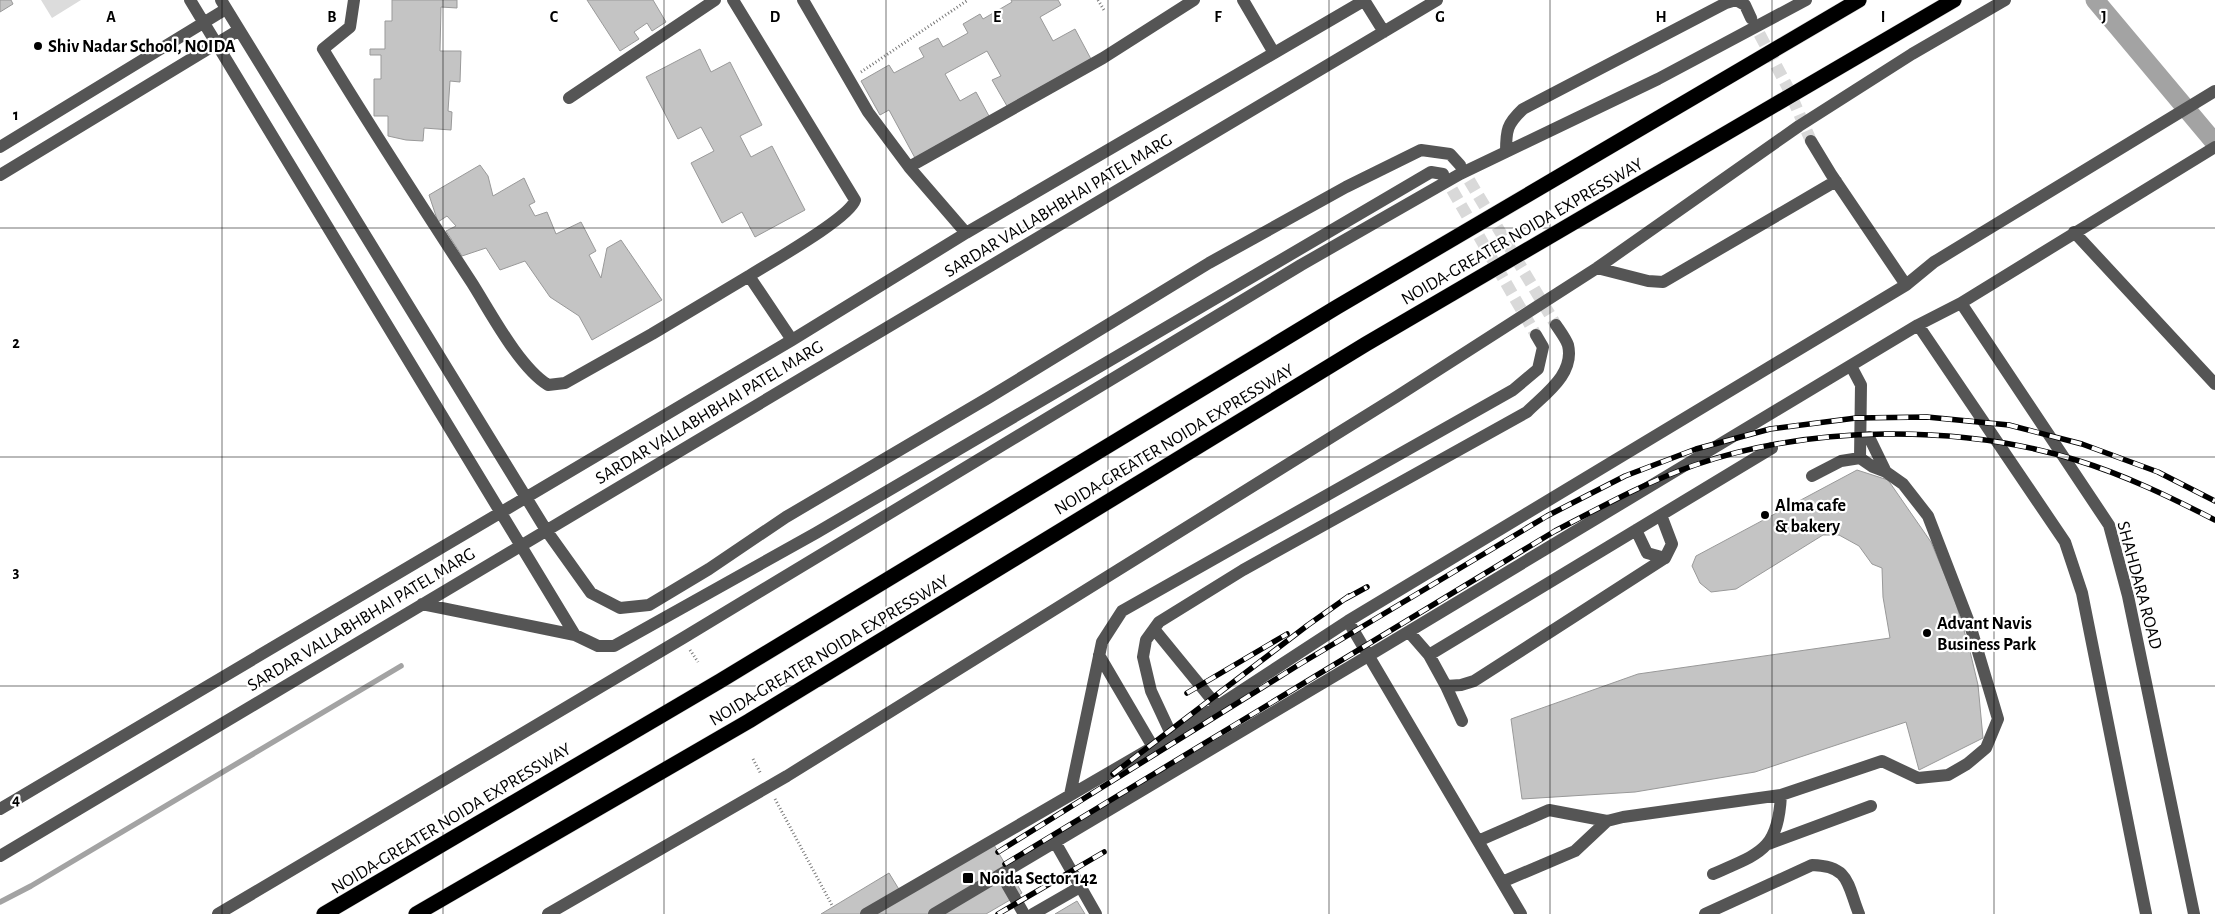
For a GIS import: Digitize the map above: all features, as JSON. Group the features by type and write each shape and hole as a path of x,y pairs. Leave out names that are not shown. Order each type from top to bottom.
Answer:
{"highway":[{"name":"NOIDA-GREATER NOIDA EXPRESSWAY","path":"324,914 720,681 1346,302 1859,0"},
{"name":"NOIDA-GREATER NOIDA EXPRESSWAY","path":"416,914 748,721 1366,344 1954,0"}],"street":[{"path":"190,0 575,635"},
{"path":"354,0 350,27 323,49 364,118 508,340 539,379 548,385 565,383 749,276 829,224 851,208 855,200 733,0"},
{"path":"569,98 715,0"},
{"path":"803,0 868,112 909,167 966,233"},
{"path":"909,167 1103,58 1194,0"},
{"path":"1243,0 1274,53"},
{"path":"1364,0 1384,32"},
{"name":"SARDAR VALLABHBHAI PATEL MARG","path":"0,809 792,340 966,233 1364,0"},
{"name":"SARDAR VALLABHBHAI PATEL MARG","path":"0,856 1437,0"},
{"path":"1506,152 1506,133 1511,121 1523,109 1726,3 1736,0 1745,5 1751,18"},
{"path":"218,914 684,638 1301,265 1460,174 1658,79 1806,0"},
{"path":"548,914 768,787 1379,408 1597,268 1799,126 1912,54 2005,0"},
{"path":"0,147 204,23 223,5 546,530 591,593 620,608 649,605 709,569 786,517 996,393 1209,263 1346,187 1422,150 1450,154 1460,165"},
{"path":"0,176 238,30"},
{"path":"866,914 1172,736 1348,621 1906,285 1934,262 2052,188 2215,91"},
{"path":"1811,141 1906,285"},
{"path":"934,914 1409,632 1918,325 1961,302 2215,147"},
{"path":"422,604 575,635 598,646 614,646 816,533 1431,172 1443,174"},
{"path":"1597,268 1648,281 1663,282 1836,181"},
{"path":"2074,232 2215,384"},
{"path":"749,276 792,340"},
{"name":"SHAHDARA ROAD","path":"1961,302 2109,525 2128,596 2194,914"},
{"path":"1172,736 1151,692 1144,657 1146,640 1160,622 1243,570 1527,412 1563,376 1569,363 1568,344 1556,325"},
{"path":"1918,325 2064,542 2082,593 2146,914"},
{"path":"1070,795 1102,642 1122,612 1513,390 1538,369 1543,347 1536,335"},
{"path":"1851,366 1862,385 1860,458"},
{"path":"1869,437 1886,472"},
{"path":"1429,655 1772,448"},
{"path":"1478,841 1549,810 1607,821 1623,817 1781,795 1882,762 1918,778 1948,775 1967,764 1986,748 1998,719 1970,626 1928,516 1902,484 1886,472 1873,467 1860,458 1841,461 1812,476"},
{"path":"1446,686 1461,685 1474,681 1665,558 1672,544 1661,514"},
{"path":"1636,530 1647,553 1665,558"},
{"path":"1348,621 1521,914"},
{"path":"1154,629 1218,706"},
{"path":"1409,632 1429,655 1462,721"},
{"path":"1099,656 1153,747"},
{"path":"1768,844 1779,820 1781,795"},
{"path":"1713,874 1750,858 1768,844 1871,806"},
{"path":"1502,882 1575,851 1607,821"},
{"path":"1055,842 1096,914"},
{"path":"1706,914 1812,866 1829,866 1844,875 1859,914"},
{"path":"1001,874 1024,914"},
{"path":"1033,914 1080,887"}],"path":[{"path":"849,80 968,0"},
{"path":"1098,0 1104,10"},
{"path":"753,759 833,907"}],"shaded area":[{"path":"41,0 81,0 52,18"}],"building":[{"path":"0,0 11,0 13,4 0,12"},
{"path":"392,0 457,0 457,8 441,7 440,51 461,51 460,82 450,81 448,111 452,112 451,130 424,128 423,141 388,136 388,116 374,116 374,79 381,79 381,55 370,55 370,49 385,49 385,21 392,21"},
{"path":"587,0 653,0 666,22 652,31 647,23 634,32 639,39 620,51"},
{"path":"1011,0 1058,0 1061,5 1040,17 1053,41 1075,29 1091,59 1007,106 992,80 1001,76 987,51 945,74 960,101 976,92 989,116 915,158 889,110 880,115 861,81 889,65 894,73 924,57 919,48 938,38 943,47 968,33 963,24 980,14 983,19 1012,2"},
{"path":"700,49 711,72 730,62 762,125 740,136 751,157 772,146 805,210 755,237 742,212 722,223 691,163 714,151 701,127 678,139 646,77"},
{"path":"480,165 488,176 493,196 524,178 535,202 529,205 535,216 547,212 556,234 581,222 596,251 589,255 601,278 607,248 621,240 662,300 592,340 579,316 550,297 525,261 500,270 486,248 462,256 446,231 456,226 447,216 438,222 429,195"},
{"name":"Advant Navis Business Park","path":"1857,470 1888,480 1931,542 1954,597 1969,647 1978,685 1983,738 1919,770 1906,722 1755,772 1635,792 1522,799 1511,719 1638,674 1890,638 1883,597 1882,568 1872,564 1859,546 1839,535 1823,535 1736,589 1711,592 1700,583 1692,566 1696,556"},
{"name":"Noida Sector 142","path":"994,845 1022,893 986,914 821,914 889,873 900,891"},
{"path":"1077,901 1085,914 1055,914"}],"waterway":[{"path":"2095,0 2215,143"},
{"path":"0,902 31,886 401,666"}],"tunnel":[{"path":"1751,18 1787,86 1811,141"},
{"path":"1460,165 1556,325"},
{"path":"1443,174 1536,335"}],"railway":[{"path":"998,852 1300,664 1547,516 1625,476 1696,449 1770,429 1856,418 1927,417 2009,425 2082,444 2158,472 2215,501"},
{"path":"1005,864 1555,531 1659,479 1695,465 1740,452 1787,442 1836,436 1885,434 1935,435 1984,440 2031,448 2112,472 2215,520"},
{"path":"1345,599 1367,587"},
{"path":"1113,774 1308,625 1349,596"},
{"path":"1187,693 1287,634"},
{"path":"998,914 1104,852"}],"place":[{"name":"Shiv Nadar School, NOIDA","path":"38,46"},
{"name":"Alma cafe & bakery","path":"1765,515"},
{"name":"Advant Navis Business Park","path":"1927,633"},
{"name":"Noida Sector 142","path":"968,878"}]}
